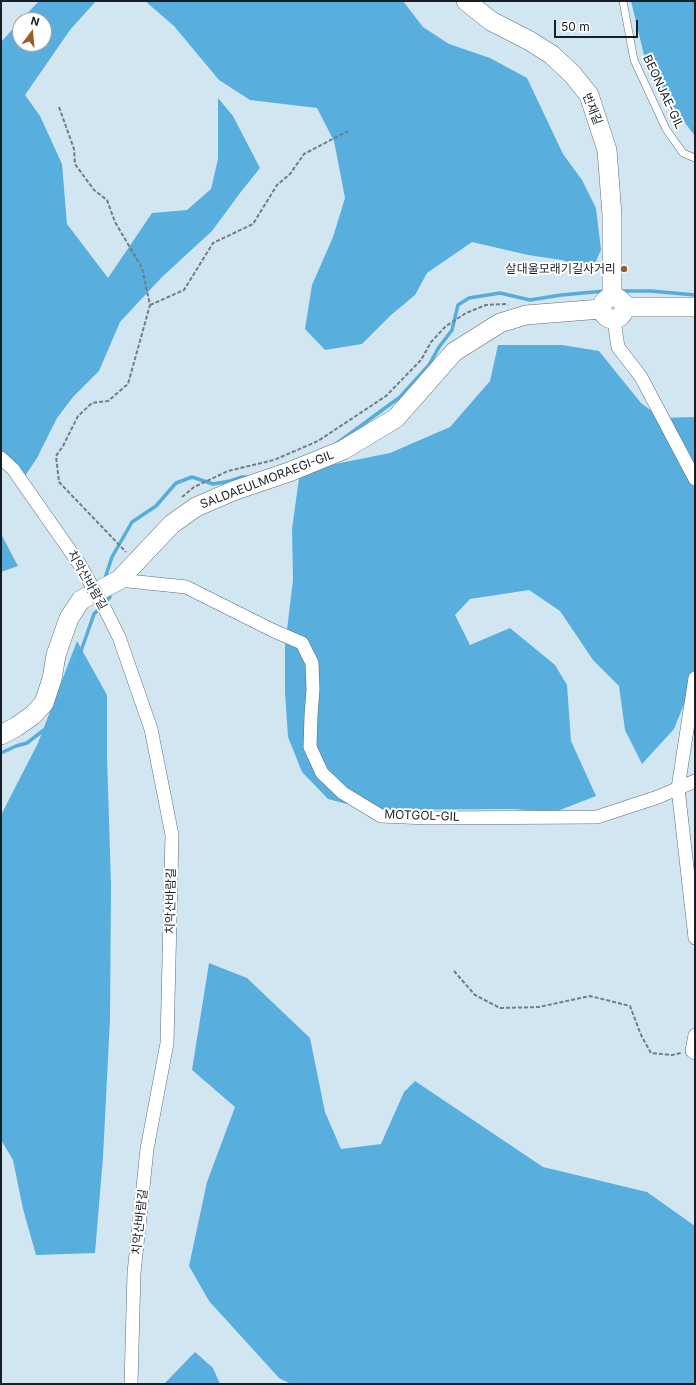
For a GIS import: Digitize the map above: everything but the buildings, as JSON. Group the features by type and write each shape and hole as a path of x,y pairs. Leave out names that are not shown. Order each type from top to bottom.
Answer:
{"street":[{"name":"번재길","path":"466,1 491,21 530,41 552,55 574,75 589,95 607,150 612,215 612,301"},
{"name":"SALDAEULMORAEGI-GIL","path":"1,735 33,715 44,703 52,679 56,655 69,618 81,600 115,582 172,524 196,507 233,491 289,472 343,450 396,418 454,352 500,323 526,315 612,301 695,307"},
{"path":"612,301 618,347 641,377 695,479"},
{"name":"치악산바람길","path":"1,458 13,469 80,565 119,637 151,729 172,835 168,1043 147,1149 134,1273 131,1384"},
{"name":"MOTGOL-GIL","path":"115,582 186,587 272,630 302,643 312,662 314,689 310,747 313,754 322,773 343,793 381,816 428,818 597,817 658,797 695,782"},
{"path":"695,678 678,788 695,938"},
{"path":"694,1052 695,1035"}],"lane":[{"name":"BEONJAE-GIL","path":"623,1 634,60 666,129 683,153 695,158"}],"path":[{"path":"59,107 74,149 75,164 94,190 107,200 115,222 142,268 150,305 128,384 108,401 92,403 78,416 63,446 56,456 59,482 122,547"},
{"path":"150,305 184,290 213,242 253,224 277,185 290,174 304,154 348,131"},
{"name":"SALDAEULMORAEGI-GIL","path":"194,487 209,478 228,471 274,460 318,441 386,396 421,360 431,342 458,318"},
{"path":"454,971 475,995 500,1008 539,1007 590,996 630,1006 640,1035 651,1053 672,1055 694,1052"}],"shaded area":[{"path":"39,1 96,1 70,30 25,95 40,116 62,164 67,224 108,278 152,213 187,210 211,189 218,159 218,98 233,116 260,168 212,231 161,278 120,322 99,371 73,397 57,418 37,458 25,476 1,452 1,42 12,30 12,52 52,52 52,12 29,12"},
{"path":"145,1 403,1 423,27 449,44 490,58 527,78 563,154 582,180 596,208 601,250 592,270 562,260 528,255 472,242 427,273 415,295 391,315 362,344 325,350 305,329 312,285 333,237 345,198 334,141 317,108 250,100 219,80 174,26"},
{"path":"631,1 695,1 695,136 649,76"},
{"path":"498,345 562,345 599,351 641,403 661,418 695,417 695,677 674,729 642,764 625,730 619,686 593,660 560,611 529,590 470,599 455,615 470,645 510,628 555,665 567,685 571,741 596,796 555,812 513,809 370,810 328,799 302,772 288,737 285,692 285,646 293,580 292,529 300,471 390,453 450,427 490,381"},
{"path":"1,534 18,566 1,572"},
{"path":"77,641 107,695 107,756 111,884 110,1019 103,1157 95,1253 36,1255 23,1209 13,1160 1,1140 1,815 38,743"},
{"path":"209,963 247,978 310,1038 325,1112 341,1149 381,1144 404,1092 415,1081 543,1167 647,1192 695,1226 695,1384 291,1384 279,1378 209,1301 189,1266 207,1182 235,1107 192,1070"},
{"path":"195,1352 213,1368 220,1384 164,1384"}],"waterway":[{"path":"336,444 400,397 429,365 439,347 452,330 458,305 469,298 500,293 530,300 561,295 605,291"},
{"path":"618,291 651,291 695,295"},
{"path":"105,581 112,557 132,522 156,506 176,483 192,477 213,484 248,477"},
{"path":"1,753 27,743 49,726 63,702 94,614 110,597 109,592"}],"place":[{"name":"살대울모래기길사거리","path":"624,269"}]}
